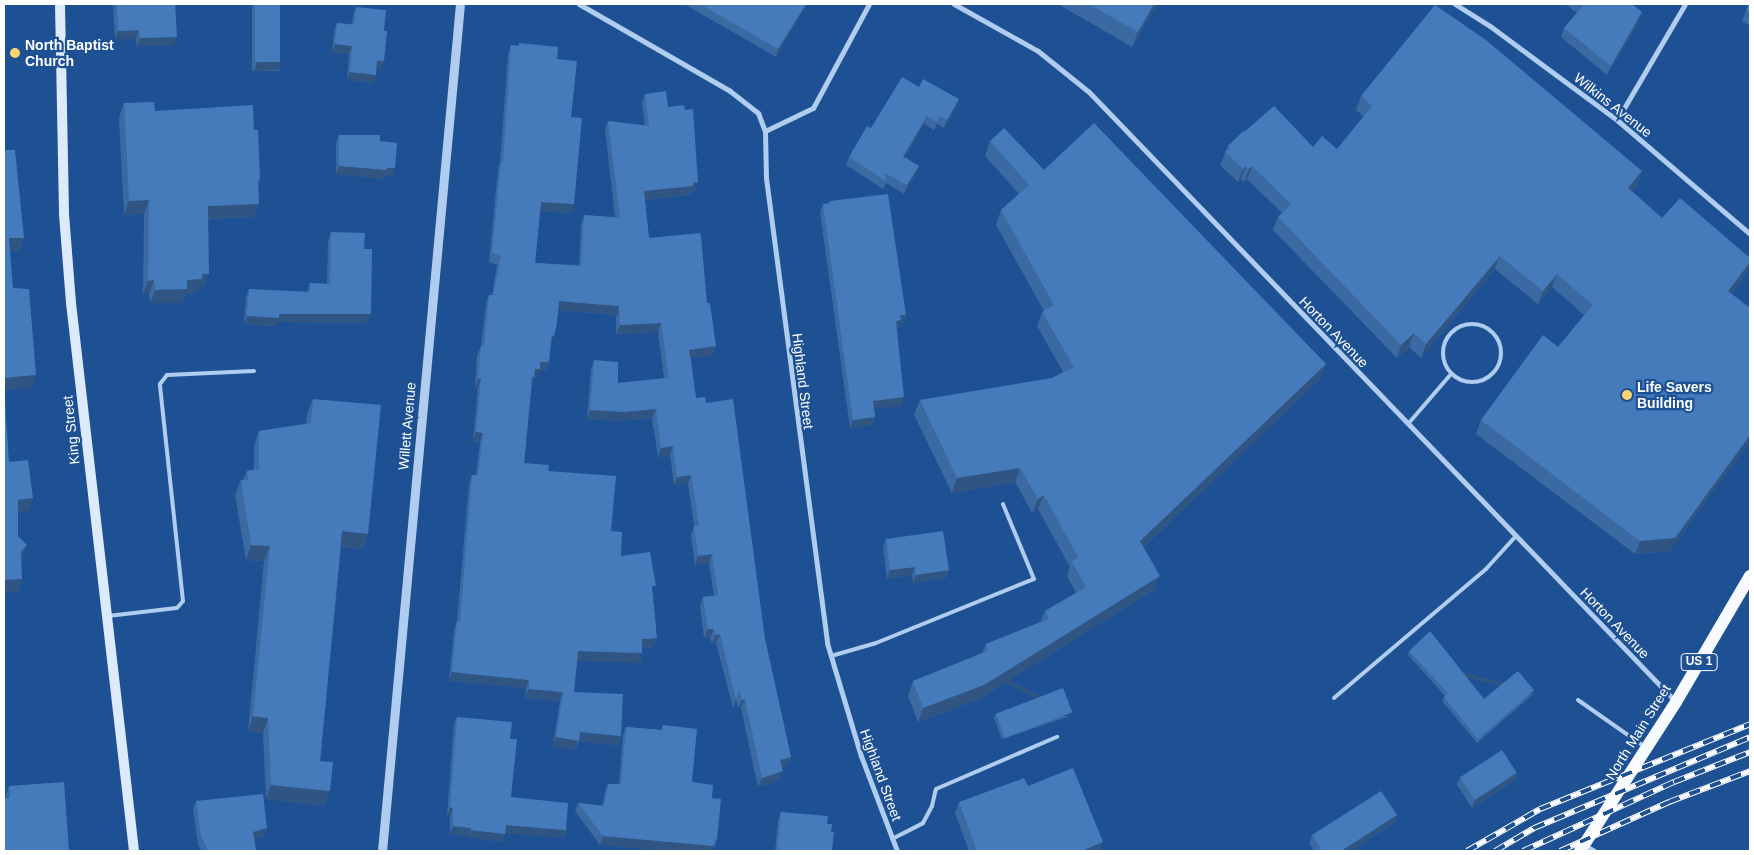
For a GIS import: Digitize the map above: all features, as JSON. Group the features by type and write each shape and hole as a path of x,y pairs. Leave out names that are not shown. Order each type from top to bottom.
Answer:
{"main road":[{"name":"King Street","path":"60,4 64,214 69,284 134,851"},
{"name":"North Main Street","path":"1582,848 1676,702 1750,576"}],"street":[{"name":"Willett Avenue","path":"382,851 460,4"},
{"name":"Highland Street","path":"578,4 730,91 758,112 764,131 767,187 831,656 861,756 897,851"},
{"path":"764,131 812,108 869,4"},
{"name":"Horton Avenue","path":"954,4 1038,50 1089,92 1676,702"},
{"name":"Wilkins Avenue","path":"1455,4 1490,26 1617,120 1750,234"},
{"path":"1617,120 1685,4"}],"lane":[{"path":"1468,324 1487,327 1497,338 1501,352 1496,370 1481,380 1463,381 1451,374 1444,362 1444,343 1450,334 1468,324"},
{"path":"1445,329 1450,334"},
{"path":"106,616 177,608 183,601 160,384 167,375 254,371"},
{"path":"1408,424 1451,374"},
{"path":"831,656 876,643 1034,579 1003,504"},
{"path":"1334,698 1486,569 1516,536"},
{"path":"1578,700 1647,748"},
{"path":"892,839 923,823 932,806 936,789 1056,737"},
{"path":"1582,848 1595,851"}],"building":[{"path":"117,4 175,4 177,37 140,38 139,30 118,31"},
{"path":"255,4 280,4 280,62 255,62"},
{"path":"700,4 806,4 778,49"},
{"path":"1089,4 1154,4 1138,32"},
{"path":"1580,4 1632,4 1642,12 1611,66 1564,28 1583,6"},
{"path":"1750,4 1750,12 1746,10"},
{"path":"1435,5 1486,40 1642,171 1628,188 1662,218 1680,198 1750,258 1750,262 1728,291 1750,308 1750,435 1675,538 1640,541 1481,420 1543,335 1558,347 1593,305 1557,274 1543,291 1500,256 1426,344 1414,333 1401,345 1278,217 1291,204 1252,166 1249,169 1246,166 1243,169 1225,152 1230,148 1228,146 1243,131 1274,106 1313,147 1322,136 1337,149 1372,106 1361,96"},
{"path":"356,7 386,10 384,31 387,31 384,61 377,61 376,75 350,72 352,46 335,44 337,23 354,25"},
{"path":"519,43 558,47 557,59 577,61 571,117 582,118 574,204 541,202 535,263 581,266 584,215 620,218 608,121 649,126 645,94 666,91 668,107 684,105 685,110 693,109 698,182 693,183 693,186 644,191 649,238 700,233 701,236 707,303 710,303 716,346 689,350 696,398 705,397 706,403 733,399 765,639 791,757 780,760 783,771 762,778 745,699 742,700 739,689 736,700 720,634 715,635 714,629 708,629 703,597 718,595 712,554 698,556 694,526 699,526 691,475 677,477 673,446 661,448 656,409 624,412 590,410 594,360 618,362 618,383 669,378 661,323 620,325 619,306 559,301 557,323 554,336 551,336 549,362 540,362 540,369 535,369 534,377 532,377 524,463 549,465 548,471 616,476 611,531 622,532 621,556 650,552 656,586 652,586 657,638 642,639 642,653 578,651 574,692 623,694 621,736 580,732 579,741 556,737 563,692 529,689 529,680 452,672 457,621 460,622 472,475 478,476 483,433 476,432 481,379 478,379 481,346 484,346 489,295 493,295 501,256 492,253 501,161 503,161 511,45 519,46"},
{"path":"902,77 919,87 923,79 959,99 947,120 940,116 937,122 927,116 903,157 919,166 907,185 885,173 886,181 849,157 867,126 871,128"},
{"path":"154,102 155,111 253,105 254,130 258,130 259,204 208,206 209,274 202,274 202,279 187,280 187,289 155,290 154,280 148,281 149,200 129,201 124,103"},
{"path":"1094,123 1326,364 1140,541 1160,576 984,685 923,708 913,681 988,651 986,644 1049,619 1045,611 1086,587 1072,562 1078,557 1044,495 1038,499 1020,468 957,478 920,400 1052,378 1074,367 1042,312 1054,305 1001,210 1029,185 990,141 1004,128 1044,170"},
{"path":"339,135 380,135 380,141 397,143 395,168 387,168 387,170 339,166"},
{"path":"4,150 15,150 24,238 9,238 13,288 29,289 36,375 4,378"},
{"path":"888,194 906,315 900,315 901,320 896,321 904,397 873,401 875,417 853,420 823,204 830,203 830,201"},
{"path":"331,232 365,233 364,249 372,249 371,314 279,314 279,318 247,316 249,289 310,292 310,283 330,284"},
{"path":"4,386 9,462 28,460 33,498 18,500 18,536 27,545 21,552 22,579 4,580"},
{"path":"313,399 381,405 368,534 342,531 320,761 333,762 330,791 271,785 268,718 253,716 270,546 251,545 241,480 248,480 247,471 259,469 259,431 311,423"},
{"path":"943,531 949,570 916,575 915,567 890,570 886,539"},
{"path":"1430,631 1484,699 1518,671 1534,690 1478,739 1444,697 1448,693 1409,651"},
{"path":"1063,688 1072,712 1005,738 996,714"},
{"path":"457,717 512,722 510,739 517,739 511,797 568,803 566,830 506,825 505,834 453,826 453,808 450,807"},
{"path":"663,725 697,729 692,782 713,785 712,798 721,799 717,840 715,839 714,846 603,836 578,803 604,806 608,784 621,784 626,727 662,730"},
{"path":"1502,750 1517,773 1475,800 1460,777"},
{"path":"1073,768 1103,842 1081,851 977,851 959,802 1024,778 1028,786"},
{"path":"64,782 69,851 4,851 4,798 10,798 9,786"},
{"path":"1381,791 1397,815 1341,851 1322,851 1312,835"},
{"path":"263,794 267,828 253,832 256,851 209,851 201,837 196,801"},
{"path":"781,812 828,816 827,824 832,824 831,832 834,832 832,851 777,851"}],"railway":[{"path":"1467,851 1540,809 1750,724"},
{"path":"1495,851 1534,828 1750,737"},
{"path":"1523,851 1674,782 1750,752"},
{"path":"1560,851 1669,802 1750,771"}],"place":[{"name":"North Baptist Church","path":"15,53"},
{"name":"Life Savers Building","path":"1627,395"}]}
